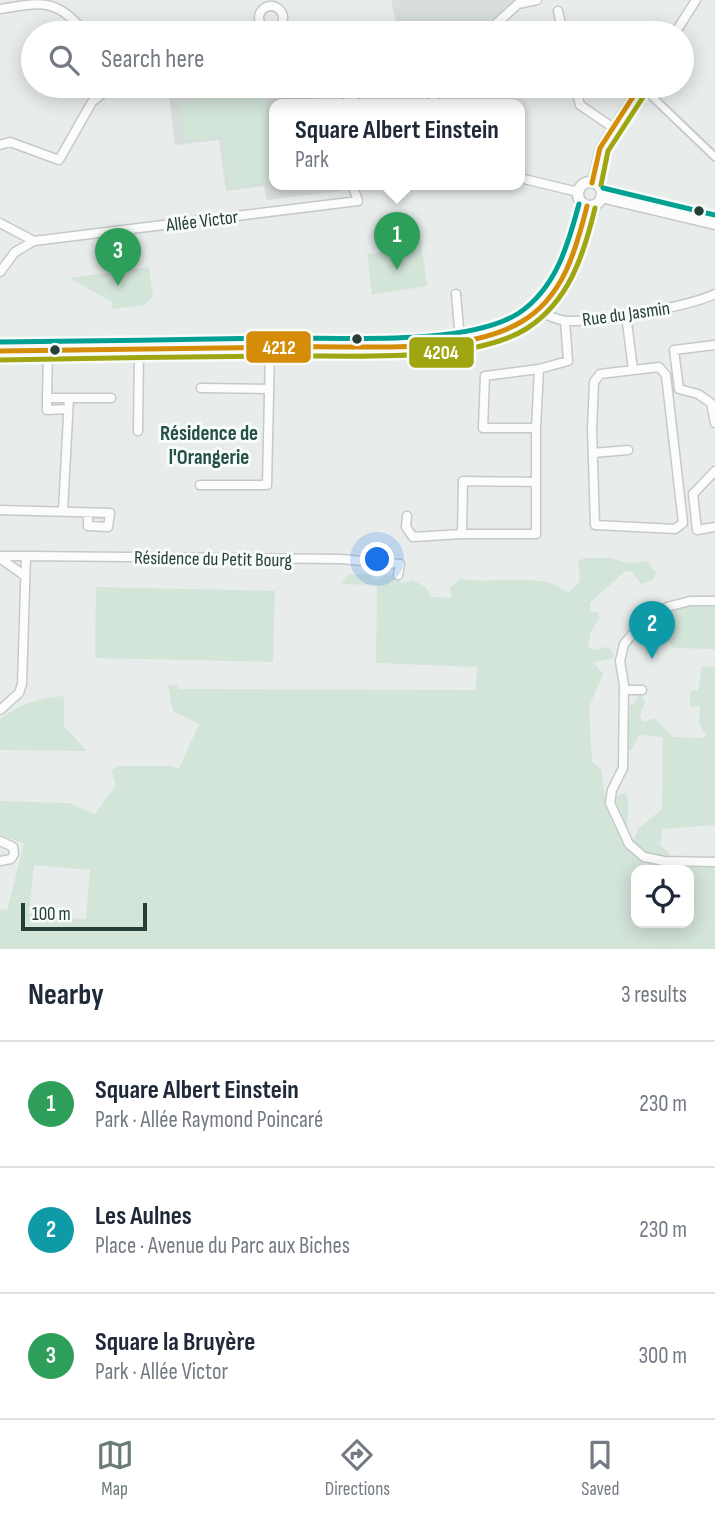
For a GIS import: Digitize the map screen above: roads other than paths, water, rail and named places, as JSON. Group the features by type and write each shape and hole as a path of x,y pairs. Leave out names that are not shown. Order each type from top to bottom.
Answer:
{"street":[{"path":"260,21 262,10 275,7 282,0"},
{"path":"499,21 518,4 537,0"},
{"path":"683,21 696,0"},
{"path":"0,9 45,1 56,2 69,8 78,21"},
{"path":"275,7 283,18 282,21"},
{"path":"558,11 560,21"},
{"path":"0,145 10,142 54,161 62,157 96,98"},
{"path":"578,98 580,105 612,127"},
{"path":"592,183 600,148 633,98"},
{"path":"654,98 715,157"},
{"path":"525,179 578,192"},
{"path":"592,183 600,188 601,197 595,205 587,206 579,200 578,192 584,184 592,183"},
{"name":"Allée Victor","path":"34,241 358,201 354,190"},
{"path":"601,197 715,224"},
{"path":"0,351 270,348 488,336 508,329 537,311 569,270 587,206"},
{"path":"0,223 34,241"},
{"path":"0,272 15,252 34,241"},
{"path":"456,294 460,339"},
{"name":"Rue du Jasmin","path":"537,311 565,321 690,303 715,294"},
{"path":"626,314 633,370"},
{"path":"536,428 483,428 485,376 539,369 568,361 565,321"},
{"path":"715,345 674,350 679,389 698,394 711,403 715,423"},
{"path":"200,485 267,485 270,348"},
{"path":"48,351 47,410 68,410"},
{"path":"138,430 139,351"},
{"path":"659,367 665,370 684,517 681,526 676,529 595,525 593,453 596,376 633,370 659,367"},
{"path":"407,516 407,527 413,537 536,534 539,369"},
{"path":"201,387 269,389"},
{"path":"47,398 111,398"},
{"path":"63,511 69,398"},
{"path":"593,453 628,450"},
{"path":"715,471 693,494 697,530 715,527"},
{"path":"463,534 463,481 536,482"},
{"path":"0,510 88,513"},
{"path":"0,710 19,692 22,684 26,556"},
{"path":"0,557 25,576"},
{"name":"Résidence du Petit Bourg","path":"0,557 340,559 400,564 398,575"},
{"path":"715,601 680,603 667,607 641,624 621,652 624,690 623,768 611,796 623,834 635,852 644,857 664,861 715,862"},
{"path":"624,690 642,690"},
{"path":"0,841 13,847 14,854 11,859 0,861"}],"place":[{"name":"Square Albert Einstein","path":"397,270"},
{"name":"Square la Bruyère","path":"118,286"},
{"name":"Les Aulnes","path":"652,659"}],"district":[{"name":"Résidence de l'Orangerie","path":"209,445"}]}
